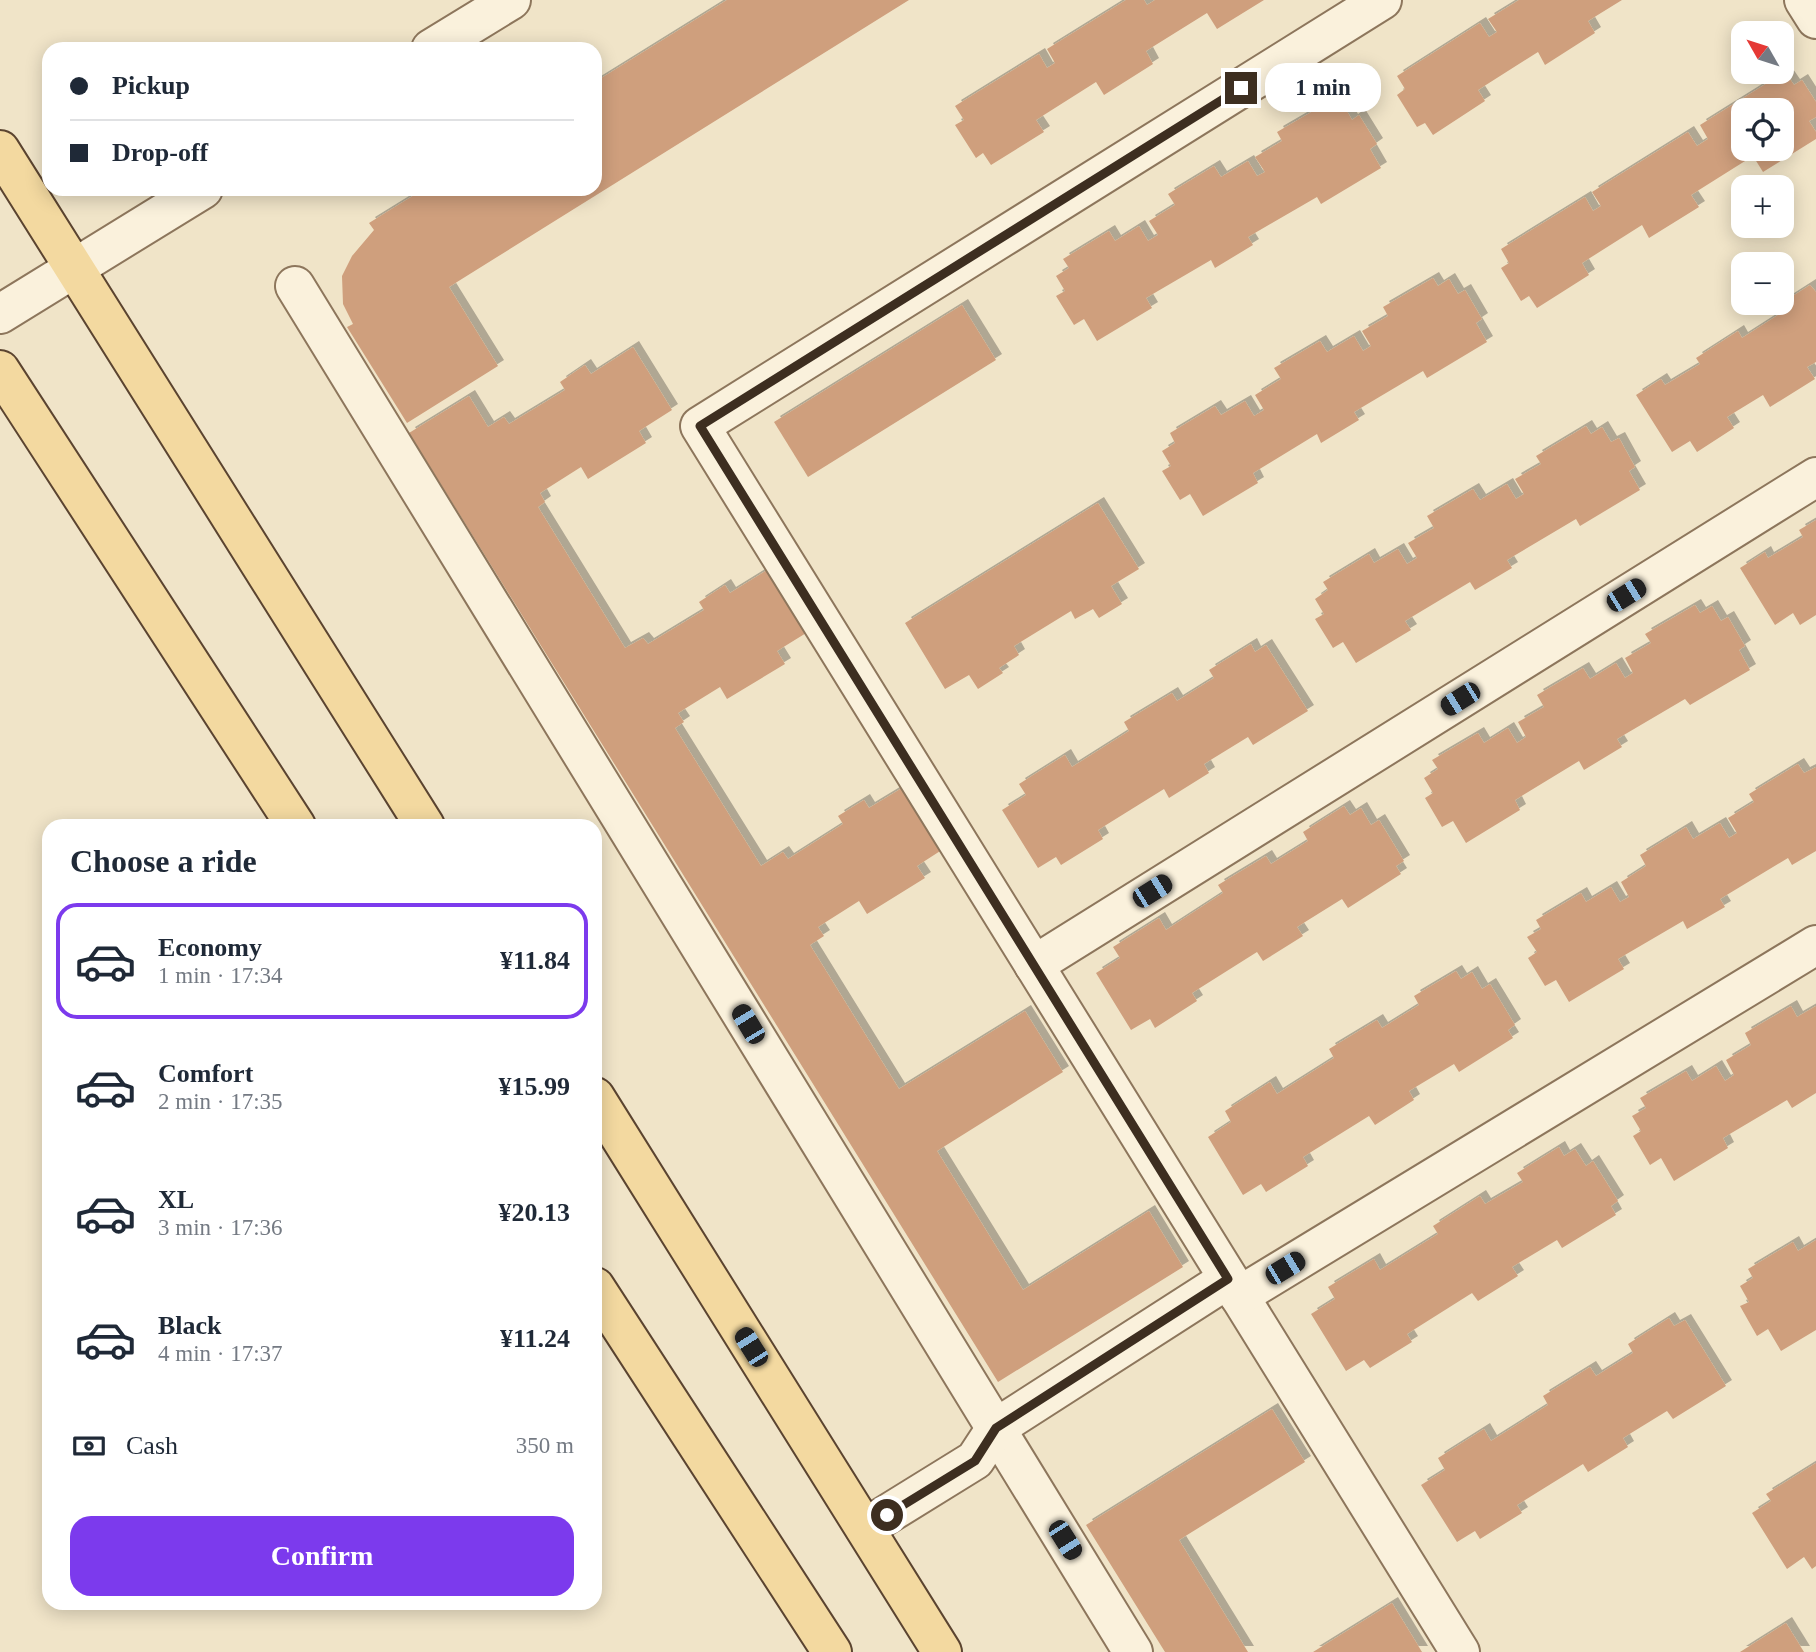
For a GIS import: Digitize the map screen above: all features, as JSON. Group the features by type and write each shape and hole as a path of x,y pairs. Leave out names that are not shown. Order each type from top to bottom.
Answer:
{"main road":[{"path":"0,150 421,819"},
{"path":"0,370 291,819"},
{"path":"602,1108 942,1652"},
{"path":"602,1298 832,1652"}],"street":[{"path":"442,42 511,0"},
{"path":"1382,0 700,426 1460,1652"},
{"path":"1804,0 1816,19"},
{"path":"0,314 192,196"},
{"path":"295,286 1133,1652"},
{"path":"1034,965 1816,477"},
{"path":"865,1528 975,1461 996,1428 1816,945"}],"building":[{"path":"727,0 909,0 602,192 602,78"},
{"path":"1126,0 1144,0 1147,5 1155,0 1264,0 1217,29 1207,13 1146,51 1153,64 1104,95 1096,82 1036,120 1044,132 991,165 983,153 976,158 955,125 964,120 955,106 1039,54 1047,68 1055,63 1047,49"},
{"path":"1519,0 1622,0 1588,21 1595,33 1545,65 1538,52 1478,90 1485,101 1433,135 1425,123 1417,127 1397,95 1405,89 1397,76 1480,23 1489,37 1497,32 1488,19"},
{"path":"1802,80 1816,102 1816,117 1809,121 1816,132 1816,139 1794,153 1794,98 1743,98 1766,84 1794,85"},
{"path":"1327,103 1332,111 1343,104 1352,120 1359,115 1377,144 1370,149 1381,168 1321,204 1317,197 1248,237 1253,245 1215,268 1211,260 1146,298 1152,308 1097,341 1084,319 1074,325 1056,296 1065,291 1056,276 1069,268 1063,259 1109,231 1115,241 1139,226 1148,241 1158,235 1149,221 1175,205 1168,194 1214,166 1221,177 1248,161 1257,176 1265,172 1255,157 1282,141 1277,132"},
{"path":"1731,106 1731,161 1745,161 1691,195 1699,207 1649,238 1642,225 1582,263 1589,275 1537,308 1529,296 1521,301 1501,268 1509,263 1501,249 1585,197 1593,211 1601,206 1592,192 1688,132 1697,146 1708,139 1700,125"},
{"path":"1756,161 1781,161 1763,172"},
{"path":"413,196 595,196 449,287 498,366 407,423 347,327 353,324 343,304 342,276 352,256 374,230 369,223"},
{"path":"1433,278 1438,286 1449,279 1458,294 1465,290 1482,319 1476,323 1487,342 1427,378 1423,371 1354,412 1359,420 1321,443 1317,434 1253,473 1258,483 1203,516 1190,494 1180,500 1162,471 1171,466 1162,451 1175,443 1170,433 1215,406 1221,415 1245,401 1254,416 1264,410 1255,395 1281,379 1274,368 1320,341 1327,352 1354,336 1363,351 1371,346 1362,331 1388,316 1383,307"},
{"path":"1810,285 1816,292 1816,362 1807,367 1815,379 1770,407 1763,395 1727,417 1734,428 1697,452 1690,441 1672,452 1636,395 1661,379 1665,385 1700,364 1696,358 1738,331 1742,338 1778,315 1794,315 1794,295"},
{"path":"962,305 996,360 808,477 774,422"},
{"path":"633,347 672,410 639,431 646,443 588,479 581,467 540,493 545,502 538,507 625,648 643,638 648,644 704,610 699,602 725,585 730,593 772,567 811,630 777,651 785,664 727,699 720,687 678,713 684,722 675,728 761,866 783,852 788,859 843,824 838,816 864,800 869,808 912,782 951,844 917,866 925,878 867,914 859,901 818,927 824,936 810,945 899,1089 1025,1011 1063,1072 937,1151 1023,1290 1149,1211 1183,1267 998,1382 409,433 469,396 488,427 504,417 509,424 565,390 560,382 585,365 591,374"},
{"path":"1586,426 1591,434 1602,427 1611,442 1619,438 1635,467 1629,471 1640,490 1580,526 1576,519 1507,560 1512,568 1475,590 1470,582 1405,621 1411,630 1356,663 1343,642 1333,648 1315,619 1324,614 1315,599 1328,590 1323,582 1369,554 1374,563 1398,549 1407,564 1417,558 1408,543 1434,528 1427,516 1473,489 1480,500 1507,484 1516,499 1524,494 1515,479 1541,464 1536,456"},
{"path":"1098,503 1139,569 1111,586 1122,604 1099,618 1093,609 1075,619 1071,611 1014,646 1019,655 999,668 1003,673 978,689 969,675 945,689 905,623"},
{"path":"1816,520 1816,615 1800,625 1793,613 1775,625 1740,568 1765,552 1768,558 1803,537 1799,530"},
{"path":"1695,605 1700,613 1712,606 1721,621 1728,617 1745,646 1739,650 1750,670 1690,705 1685,699 1617,739 1622,747 1584,770 1579,761 1515,800 1520,810 1466,843 1453,821 1442,827 1425,798 1433,793 1424,778 1438,769 1432,760 1478,733 1484,743 1508,728 1517,743 1526,737 1518,722 1544,707 1537,695 1583,668 1590,679 1616,663 1625,678 1633,673 1625,658 1651,643 1645,634"},
{"path":"1251,644 1255,652 1266,645 1308,711 1253,745 1248,737 1204,764 1209,773 1169,798 1164,789 1098,830 1103,839 1061,865 1056,857 1038,868 1002,810 1026,795 1019,784 1065,755 1072,767 1129,731 1124,722 1172,693 1177,701 1214,678 1209,670"},
{"path":"1798,764 1804,773 1816,767 1816,851 1792,865 1788,858 1720,899 1725,907 1687,929 1683,921 1618,959 1624,969 1569,1002 1556,980 1545,986 1528,958 1537,952 1527,937 1541,929 1536,920 1581,893 1586,902 1611,887 1620,902 1629,897 1621,882 1646,866 1640,855 1686,827 1693,839 1720,823 1729,838 1737,833 1728,818 1754,802 1749,794"},
{"path":"1344,806 1350,815 1361,808 1371,825 1379,820 1404,861 1396,866 1401,874 1348,908 1342,899 1297,927 1303,936 1263,961 1257,952 1192,993 1197,1001 1155,1028 1150,1019 1131,1030 1096,973 1120,958 1113,947 1159,918 1166,930 1223,893 1218,885 1266,856 1271,864 1308,841 1303,832"},
{"path":"1456,971 1461,979 1472,972 1482,989 1490,984 1515,1025 1508,1030 1513,1038 1459,1072 1454,1064 1409,1091 1414,1100 1375,1125 1369,1116 1303,1157 1308,1166 1266,1192 1261,1184 1243,1195 1208,1137 1231,1122 1225,1111 1270,1082 1277,1094 1334,1058 1329,1049 1377,1020 1382,1028 1419,1005 1414,996"},
{"path":"1791,1006 1797,1017 1816,1006 1816,1093 1792,1108 1787,1100 1723,1138 1728,1148 1674,1181 1661,1158 1650,1165 1633,1136 1641,1131 1632,1116 1646,1108 1640,1098 1686,1071 1692,1081 1716,1066 1725,1081 1734,1075 1726,1060 1751,1045 1745,1033"},
{"path":"1559,1147 1564,1156 1575,1149 1586,1166 1593,1161 1618,1201 1611,1206 1616,1215 1562,1248 1557,1240 1512,1267 1518,1276 1478,1301 1472,1293 1407,1334 1412,1342 1370,1368 1364,1360 1346,1371 1311,1314 1335,1299 1328,1287 1374,1259 1380,1270 1438,1234 1433,1226 1480,1196 1485,1204 1523,1182 1517,1173"},
{"path":"1816,1240 1816,1330 1781,1351 1768,1329 1757,1336 1740,1306 1749,1302 1740,1286 1753,1278 1748,1269 1793,1242 1798,1251"},
{"path":"1669,1318 1674,1326 1685,1320 1726,1386 1673,1419 1667,1411 1623,1438 1628,1447 1588,1472 1583,1464 1517,1505 1522,1513 1480,1539 1475,1531 1457,1542 1421,1485 1445,1470 1438,1458 1484,1429 1491,1441 1548,1405 1543,1396 1590,1367 1596,1376 1633,1353 1628,1344"},
{"path":"1272,1409 1305,1462 1179,1540 1248,1652 1165,1652 1086,1525"},
{"path":"1816,1463 1816,1566 1812,1569 1804,1557 1787,1569 1752,1513 1771,1501 1766,1494"},
{"path":"1392,1603 1422,1652 1313,1652"},
{"path":"1786,1623 1804,1652 1740,1652"}],"route":[{"path":"887,1515 975,1461 996,1428 1228,1279 700,426 1241,88"}]}
